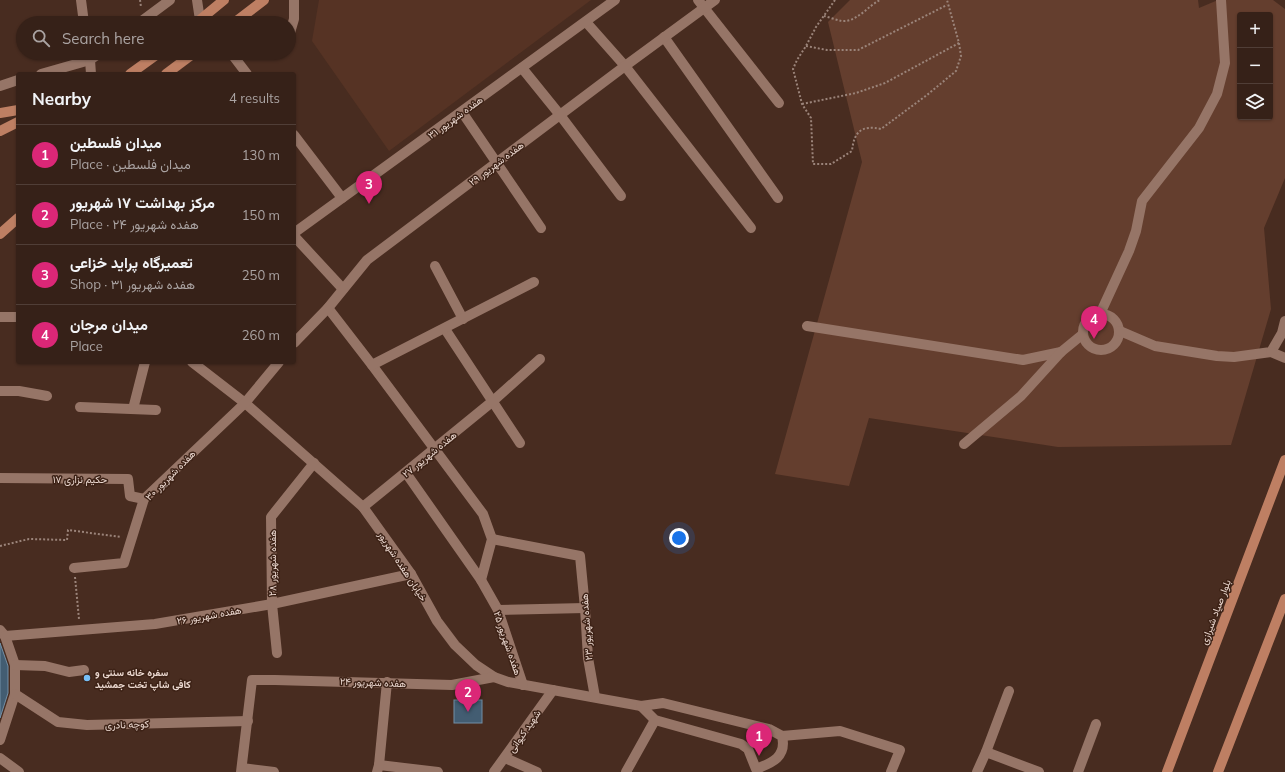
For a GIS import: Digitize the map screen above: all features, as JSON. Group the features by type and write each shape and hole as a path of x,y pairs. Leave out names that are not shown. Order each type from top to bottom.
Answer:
{"main road":[{"path":"204,16 224,0"},
{"path":"243,16 264,0"},
{"path":"133,72 150,60"},
{"path":"169,72 185,60"},
{"path":"0,113 16,110"},
{"path":"0,131 16,123"},
{"path":"0,234 16,220"},
{"name":"بلوار صیاد شیرازی","path":"1167,772 1285,460"},
{"path":"1218,772 1285,599"}],"street":[{"path":"81,0 83,16"},
{"path":"148,16 170,0"},
{"path":"197,0 198,16"},
{"path":"294,0 294,16"},
{"name":"هفده شهریور ۳۱","path":"296,232 615,0"},
{"name":"هفده شهریور ۲۹","path":"296,337 328,308 367,260 664,37 701,4 715,0"},
{"path":"1100,314 1129,251 1136,231 1142,201 1199,128 1217,94 1225,63 1221,0"},
{"path":"701,4 779,103"},
{"path":"586,22 625,66 751,228"},
{"path":"664,37 778,198"},
{"path":"46,72 79,60"},
{"path":"90,60 91,72"},
{"path":"236,60 245,72"},
{"path":"522,68 560,115 621,196"},
{"path":"0,86 16,81"},
{"path":"462,112 541,228"},
{"path":"296,138 342,198"},
{"path":"296,238 343,289"},
{"path":"435,266 463,319"},
{"path":"372,365 445,329 534,282"},
{"path":"328,308 483,514 492,539 481,580"},
{"path":"1100,314 1108,315 1114,318 1120,331 1119,339 1116,345 1103,351 1095,350 1089,346 1085,341 1083,334 1084,326 1087,320 1100,314"},
{"path":"0,317 16,317"},
{"path":"1271,352 1282,333 1285,321"},
{"path":"807,326 1023,360 1061,352"},
{"path":"445,329 520,443"},
{"path":"1120,331 1155,346 1217,356 1234,357 1271,352 1285,358"},
{"path":"964,444 1021,396 1061,352 1083,334"},
{"name":"هفده شهریور ۲۷","path":"363,507 493,401 540,359"},
{"path":"133,409 144,364"},
{"name":"خیابان هفده شهریور","path":"195,364 245,403 363,507 410,574 437,621 455,645 476,665 494,677 523,685 641,706 663,703 769,729 782,736"},
{"path":"245,403 277,364"},
{"path":"0,391 19,391 47,396"},
{"name":"هفده شهریور ۳۰","path":"74,568 124,563 144,499 245,403"},
{"path":"80,407 156,410"},
{"name":"هفده شهریور ۲۸","path":"277,653 272,604 272,517 314,463"},
{"name":"هفده شهریور ۲۵","path":"406,473 481,580 498,610 523,685"},
{"name":"حکیم نزاری ۱۷","path":"0,478 128,479 130,496 144,499"},
{"name":"هفده شهریور ۲۳","path":"492,539 580,556 586,608 588,658 595,697"},
{"name":"هفده شهریور ۲۶","path":"2,633 80,630 155,624 272,604 410,574"},
{"path":"498,610 586,608"},
{"path":"0,740 15,694 15,665 2,633"},
{"path":"15,665 45,666 69,672 84,670"},
{"name":"هفده شهریور ۲۴","path":"248,721 252,680 387,682 452,685 494,677"},
{"path":"387,682 378,768 438,772"},
{"name":"شهید کیوانی","path":"494,772 553,690"},
{"path":"976,772 986,752 1009,691"},
{"name":"کوچه نادری","path":"15,694 58,722 87,725 248,721"},
{"path":"641,706 655,720 741,744 748,749 758,771 774,762 781,752 784,743 782,736 840,731 900,750 890,772"},
{"path":"626,772 655,720"},
{"path":"248,721 242,770 274,772"},
{"path":"1078,772 1096,724"},
{"path":"986,752 1039,772"},
{"path":"0,758 19,772"},
{"path":"505,758 536,772"}],"path":[{"path":"835,0 816,26 793,69 802,104 811,118 813,164 831,164 852,151 853,140 859,131 872,127 881,129 927,95 956,70 961,56 959,43 947,5 947,0"},
{"path":"824,16 843,21 859,16 872,4 880,0"},
{"path":"806,46 827,50 858,50 947,5"},
{"path":"802,104 856,93 885,83 959,43"},
{"path":"0,546 29,539 67,540 68,530 132,538"},
{"path":"74,568 80,630"}],"shaded area":[{"path":"319,0 591,0 389,151 312,41"},
{"path":"850,0 1198,0 1199,8 1218,0 1273,0 1285,9 1285,178 1264,228 1271,309 1231,445 1058,447 869,418 849,486 775,474 862,162 828,22"}],"building":[{"path":"0,643 8,666 8,693 0,718"},
{"path":"454,700 482,700 482,723 454,723"}],"place":[{"name":"تعمیرگاه پراید خزاعی","path":"369,204"},
{"name":"میدان مرجان","path":"1094,339"},
{"name":"سفره خانه سنتی و کافی شاپ تخت جمشید","path":"87,678"},
{"name":"مرکز بهداشت ۱۷ شهریور","path":"468,712"},
{"name":"میدان فلسطین","path":"759,756"}]}
